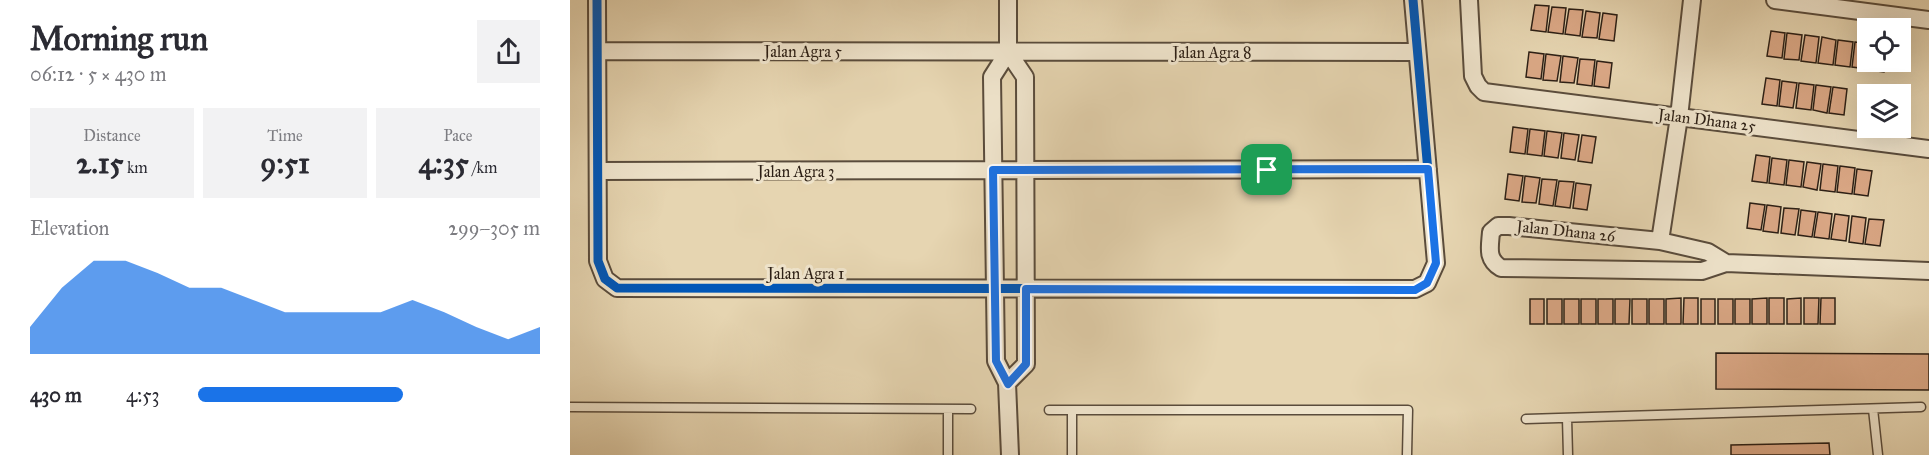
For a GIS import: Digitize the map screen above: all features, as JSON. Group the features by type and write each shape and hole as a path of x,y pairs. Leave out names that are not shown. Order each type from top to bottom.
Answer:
{"street":[{"path":"597,0 598,171"},
{"path":"1008,0 1008,51 992,77 996,361 1008,384 1010,455"},
{"path":"1413,0 1428,169"},
{"name":"Jalan Dhana 25","path":"1468,0 1473,76 1484,92 1929,149"},
{"path":"1660,241 1679,117 1692,0"},
{"path":"1775,0 1929,20"},
{"name":"Jalan Agra 5","path":"598,51 1008,51"},
{"path":"1008,51 1025,77 1026,289 1026,364 1008,384"},
{"name":"Jalan Agra 8","path":"1008,51 1417,52"},
{"name":"Jalan Agra 3","path":"598,171 1428,169"},
{"name":"Jalan Agra 1","path":"598,171 598,261 605,279 617,288 1415,290 1427,283 1436,263 1428,169"},
{"name":"Jalan Dhana 26","path":"1726,263 1708,252 1660,241 1509,226 1498,226 1491,232 1490,255 1493,263 1501,268 1702,271 1726,263 1929,271"}],"lane":[{"path":"570,407 971,409"},
{"path":"1526,420 1921,407"},
{"path":"948,409 948,455"},
{"path":"1873,409 1878,455"},
{"path":"1049,410 1408,410 1407,455"},
{"path":"1072,410 1072,455"},
{"path":"1567,418 1568,455"}],"building":[{"path":"1535,5 1549,6 1546,32 1531,30"},
{"path":"1552,7 1566,8 1563,34 1548,32"},
{"path":"1569,9 1583,10 1580,36 1565,34"},
{"path":"1586,11 1600,13 1597,38 1582,37"},
{"path":"1603,13 1617,15 1614,41 1599,39"},
{"path":"1771,31 1785,33 1782,58 1767,56"},
{"path":"1787,33 1802,35 1799,60 1784,59"},
{"path":"1805,35 1819,37 1816,63 1801,61"},
{"path":"1822,37 1836,40 1833,65 1818,63"},
{"path":"1838,40 1853,42 1850,67 1835,65"},
{"path":"1855,42 1857,42 1857,68 1852,67"},
{"path":"1529,52 1544,54 1541,79 1526,77"},
{"path":"1546,54 1561,56 1557,81 1543,80"},
{"path":"1563,56 1578,58 1574,83 1560,82"},
{"path":"1580,59 1595,60 1592,86 1577,84"},
{"path":"1597,61 1612,63 1609,88 1594,86"},
{"path":"1766,78 1780,80 1777,106 1762,104"},
{"path":"1782,81 1797,83 1793,108 1779,106"},
{"path":"1799,83 1814,85 1811,110 1796,108"},
{"path":"1816,85 1831,87 1827,113 1813,110"},
{"path":"1833,87 1847,89 1844,115 1829,113"},
{"path":"1513,127 1528,129 1525,154 1510,152"},
{"path":"1530,129 1545,131 1542,156 1527,154"},
{"path":"1547,131 1562,133 1558,158 1544,156"},
{"path":"1564,133 1579,135 1575,160 1561,158"},
{"path":"1582,135 1596,137 1592,163 1578,161"},
{"path":"1756,155 1770,157 1767,183 1752,181"},
{"path":"1772,158 1787,160 1784,185 1769,183"},
{"path":"1789,160 1804,162 1801,187 1786,185"},
{"path":"1807,162 1821,164 1817,190 1803,187"},
{"path":"1823,164 1838,166 1835,192 1820,190"},
{"path":"1840,166 1855,168 1852,194 1837,192"},
{"path":"1857,169 1872,171 1868,196 1854,194"},
{"path":"1508,174 1523,176 1519,201 1505,199"},
{"path":"1525,176 1540,178 1536,203 1522,202"},
{"path":"1542,179 1557,180 1553,206 1539,204"},
{"path":"1559,181 1574,182 1570,208 1555,206"},
{"path":"1576,183 1591,185 1587,210 1573,208"},
{"path":"1750,203 1765,205 1761,230 1747,228"},
{"path":"1767,205 1781,207 1778,233 1763,231"},
{"path":"1784,208 1799,209 1795,235 1781,233"},
{"path":"1801,210 1816,212 1812,237 1798,235"},
{"path":"1818,212 1832,214 1829,239 1814,237"},
{"path":"1835,214 1849,216 1846,241 1831,239"},
{"path":"1852,216 1866,218 1863,244 1849,242"},
{"path":"1869,219 1884,220 1880,246 1865,244"},
{"path":"1681,298 1681,324 1666,324 1666,299"},
{"path":"1684,298 1698,298 1698,324 1683,324"},
{"path":"1767,298 1767,324 1752,324 1752,299"},
{"path":"1769,298 1784,298 1784,324 1769,324"},
{"path":"1801,298 1801,324 1787,324 1787,299"},
{"path":"1804,298 1819,298 1818,324 1804,324"},
{"path":"1821,298 1835,298 1835,324 1820,324"},
{"path":"1530,299 1544,299 1544,324 1530,324"},
{"path":"1547,299 1562,299 1562,324 1547,324"},
{"path":"1564,299 1579,299 1579,324 1564,324"},
{"path":"1581,299 1596,299 1596,324 1581,324"},
{"path":"1598,299 1613,299 1613,324 1598,324"},
{"path":"1615,299 1630,299 1629,324 1615,324"},
{"path":"1632,299 1647,299 1647,324 1632,324"},
{"path":"1649,299 1664,299 1664,324 1649,324"},
{"path":"1701,299 1715,299 1715,324 1701,324"},
{"path":"1718,299 1733,299 1733,324 1718,324"},
{"path":"1735,299 1750,299 1750,324 1735,324"},
{"path":"1716,353 1929,354 1929,390 1716,389"},
{"path":"1829,443 1830,455 1731,455 1731,445"}],"cycle path":[{"path":"597,0 598,261 605,279 617,288 1415,289 1427,283 1436,263 1413,0"}],"route":[{"path":"1428,169 1436,263 1427,283 1415,290 1026,289 1026,364 1008,384 996,361 993,170 1267,170 1428,169"}]}
